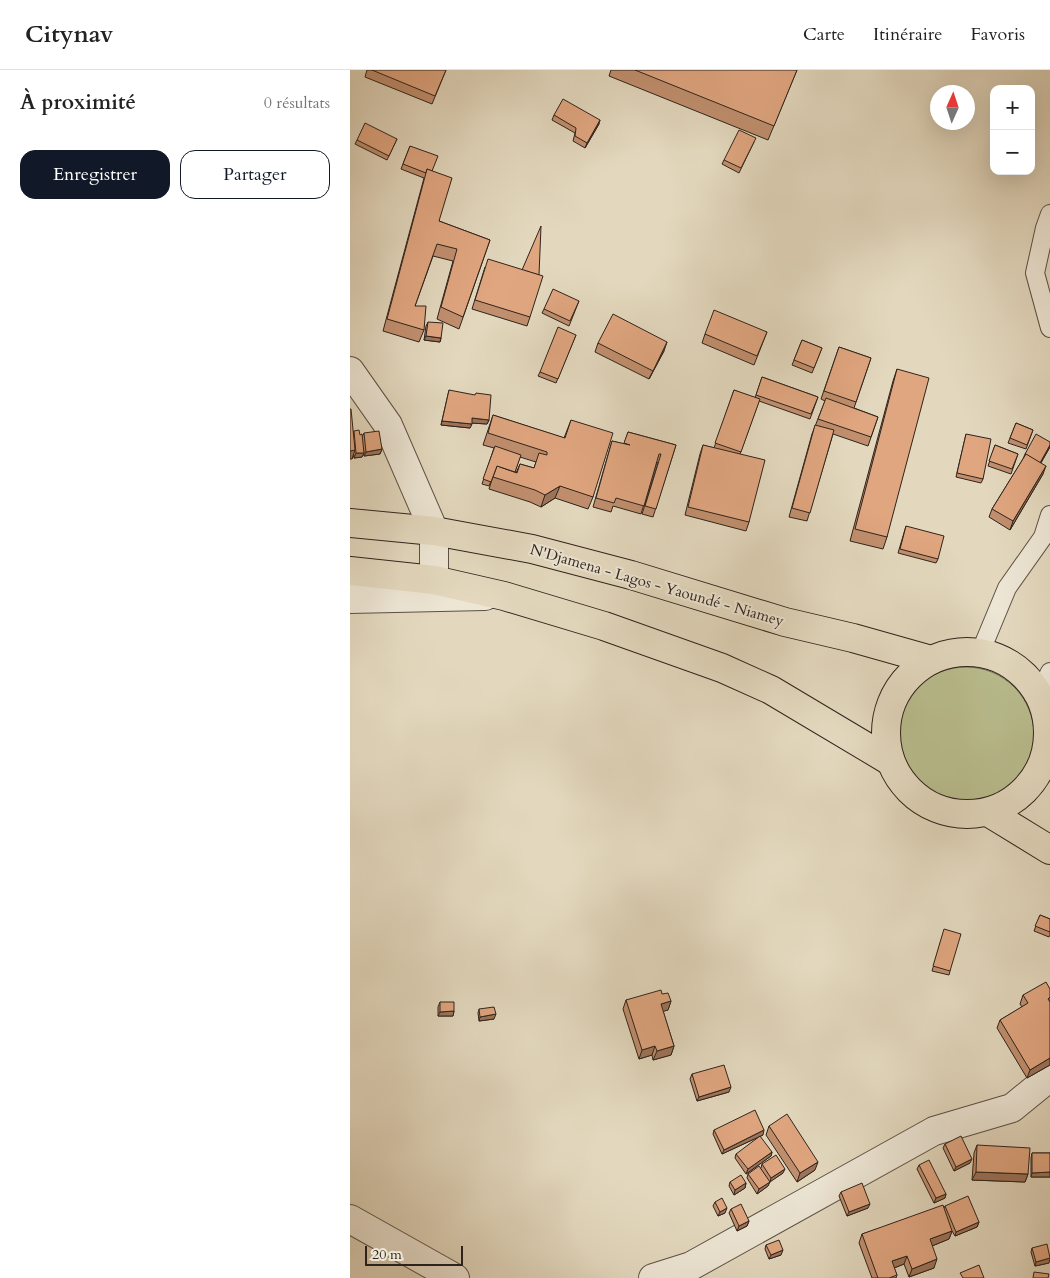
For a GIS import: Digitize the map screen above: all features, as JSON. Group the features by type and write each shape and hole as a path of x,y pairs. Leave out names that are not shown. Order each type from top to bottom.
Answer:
{"highway":[{"name":"N'Djamena - Lagos - Yaoundé - Niamey","path":"350,523 434,531 532,549 631,575 785,622 853,638 931,660"},
{"path":"350,571 434,580 504,596 604,626 722,668 771,690 890,761"},
{"path":"955,653 980,653 1004,660 1024,675 1045,683 1049,733 1048,754 1039,773 1026,790 1009,804 988,812 964,815 940,810 919,799 902,782 890,761 886,738 887,714 896,692 911,674 931,660 955,653"},
{"path":"988,812 1050,850"}],"street":[{"path":"350,371 388,425 434,531 434,580"},
{"path":"350,600 504,596"},
{"path":"653,1278 691,1266 934,1131 1012,1108 1050,1077"},
{"path":"350,1220 455,1278"}],"lane":[{"path":"1050,214 1035,272 1050,328"},
{"path":"980,653 1007,588 1043,537 1050,515"}],"green space":[{"path":"966,667 992,672 1014,687 1029,709 1034,735 1029,761 1014,783 992,798 966,803 940,798 918,783 903,761 898,735 903,709 918,687 940,672"}],"building":[{"path":"372,70 446,70 435,96"},
{"path":"635,70 797,70 774,126"},
{"path":"563,99 600,120 587,143 575,136 576,128 554,115"},
{"path":"365,123 397,139 389,156 357,140"},
{"path":"739,130 756,138 741,168 724,160"},
{"path":"410,146 438,156 432,171 427,169 426,173 403,164"},
{"path":"427,169 452,178 439,221 490,240 463,317 441,307 457,249 437,244 415,306 426,306 424,330 387,319"},
{"path":"541,226 539,275 522,270"},
{"path":"488,259 543,276 530,317 475,300"},
{"path":"553,289 579,301 570,321 544,309"},
{"path":"714,310 767,332 757,356 705,334"},
{"path":"613,314 667,342 653,371 598,343"},
{"path":"428,322 443,323 441,338 426,336"},
{"path":"558,327 576,335 558,379 540,372"},
{"path":"802,340 822,348 814,368 794,360"},
{"path":"839,347 871,358 856,402 824,391"},
{"path":"897,369 929,378 887,537 855,529"},
{"path":"762,377 818,397 811,414 756,395"},
{"path":"449,390 475,395 476,393 491,395 489,420 472,418 472,424 442,421"},
{"path":"734,390 760,399 741,452 715,443"},
{"path":"826,398 878,417 871,437 818,419"},
{"path":"350,409 355,450 350,451"},
{"path":"493,415 565,438 571,420 613,433 593,497 560,486 545,495 493,477 497,466 517,473 520,464 534,468 539,453 547,455 547,452 488,433"},
{"path":"1016,423 1033,430 1027,445 1010,438"},
{"path":"815,425 834,430 810,513 792,508"},
{"path":"359,430 360,435 362,434 364,453 356,453 354,431"},
{"path":"379,431 382,449 366,452 364,433"},
{"path":"628,432 676,445 656,509 645,506 661,454 659,454 644,506 616,498 614,503 596,498 612,441 630,445 624,443"},
{"path":"966,434 991,439 983,479 957,473"},
{"path":"1036,434 1050,442 1040,463 1025,454"},
{"path":"703,445 765,460 749,522 688,507"},
{"path":"995,445 1018,454 1012,469 989,461"},
{"path":"495,446 521,455 515,472 497,466 491,482 483,479"},
{"path":"1026,454 1046,466 1013,521 992,509"},
{"path":"906,526 944,536 938,559 900,549"},
{"path":"1040,915 1050,919 1050,932 1035,926"},
{"path":"944,929 961,934 950,971 933,966"},
{"path":"1046,982 1050,989 1050,997 1048,999 1050,1002 1050,1058 1030,1070 1000,1020 1028,1003 1023,995"},
{"path":"661,990 662,994 668,993 671,1001 661,1004 674,1046 657,1051 655,1046 642,1050 626,1000"},
{"path":"440,1002 454,1002 454,1011 440,1012"},
{"path":"494,1007 496,1014 480,1017 479,1009"},
{"path":"724,1065 731,1087 699,1097 692,1074"},
{"path":"755,1110 764,1130 724,1150 714,1130"},
{"path":"787,1114 818,1162 800,1173 769,1126"},
{"path":"760,1136 772,1152 748,1169 736,1154"},
{"path":"961,1136 972,1159 956,1167 945,1144"},
{"path":"977,1145 1030,1148 1028,1174 976,1172"},
{"path":"1032,1153 1050,1153 1050,1172 1032,1173"},
{"path":"776,1155 785,1169 771,1178 762,1164"},
{"path":"929,1160 946,1194 936,1198 919,1165"},
{"path":"759,1166 770,1182 759,1189 748,1174"},
{"path":"741,1175 746,1183 735,1190 730,1182"},
{"path":"862,1183 870,1204 849,1212 841,1192"},
{"path":"968,1196 979,1222 956,1232 945,1206"},
{"path":"722,1198 727,1208 720,1212 715,1202"},
{"path":"741,1204 749,1221 739,1226 731,1209"},
{"path":"943,1205 952,1231 930,1239 937,1259 912,1269 907,1256 892,1261 897,1275 889,1278 878,1278 862,1234"},
{"path":"779,1240 783,1250 771,1255 766,1245"},
{"path":"1047,1244 1050,1258 1036,1262 1032,1248"},
{"path":"979,1265 984,1278 963,1278 960,1273"},
{"path":"1034,1272 1049,1274 1048,1278 1033,1278"}]}
